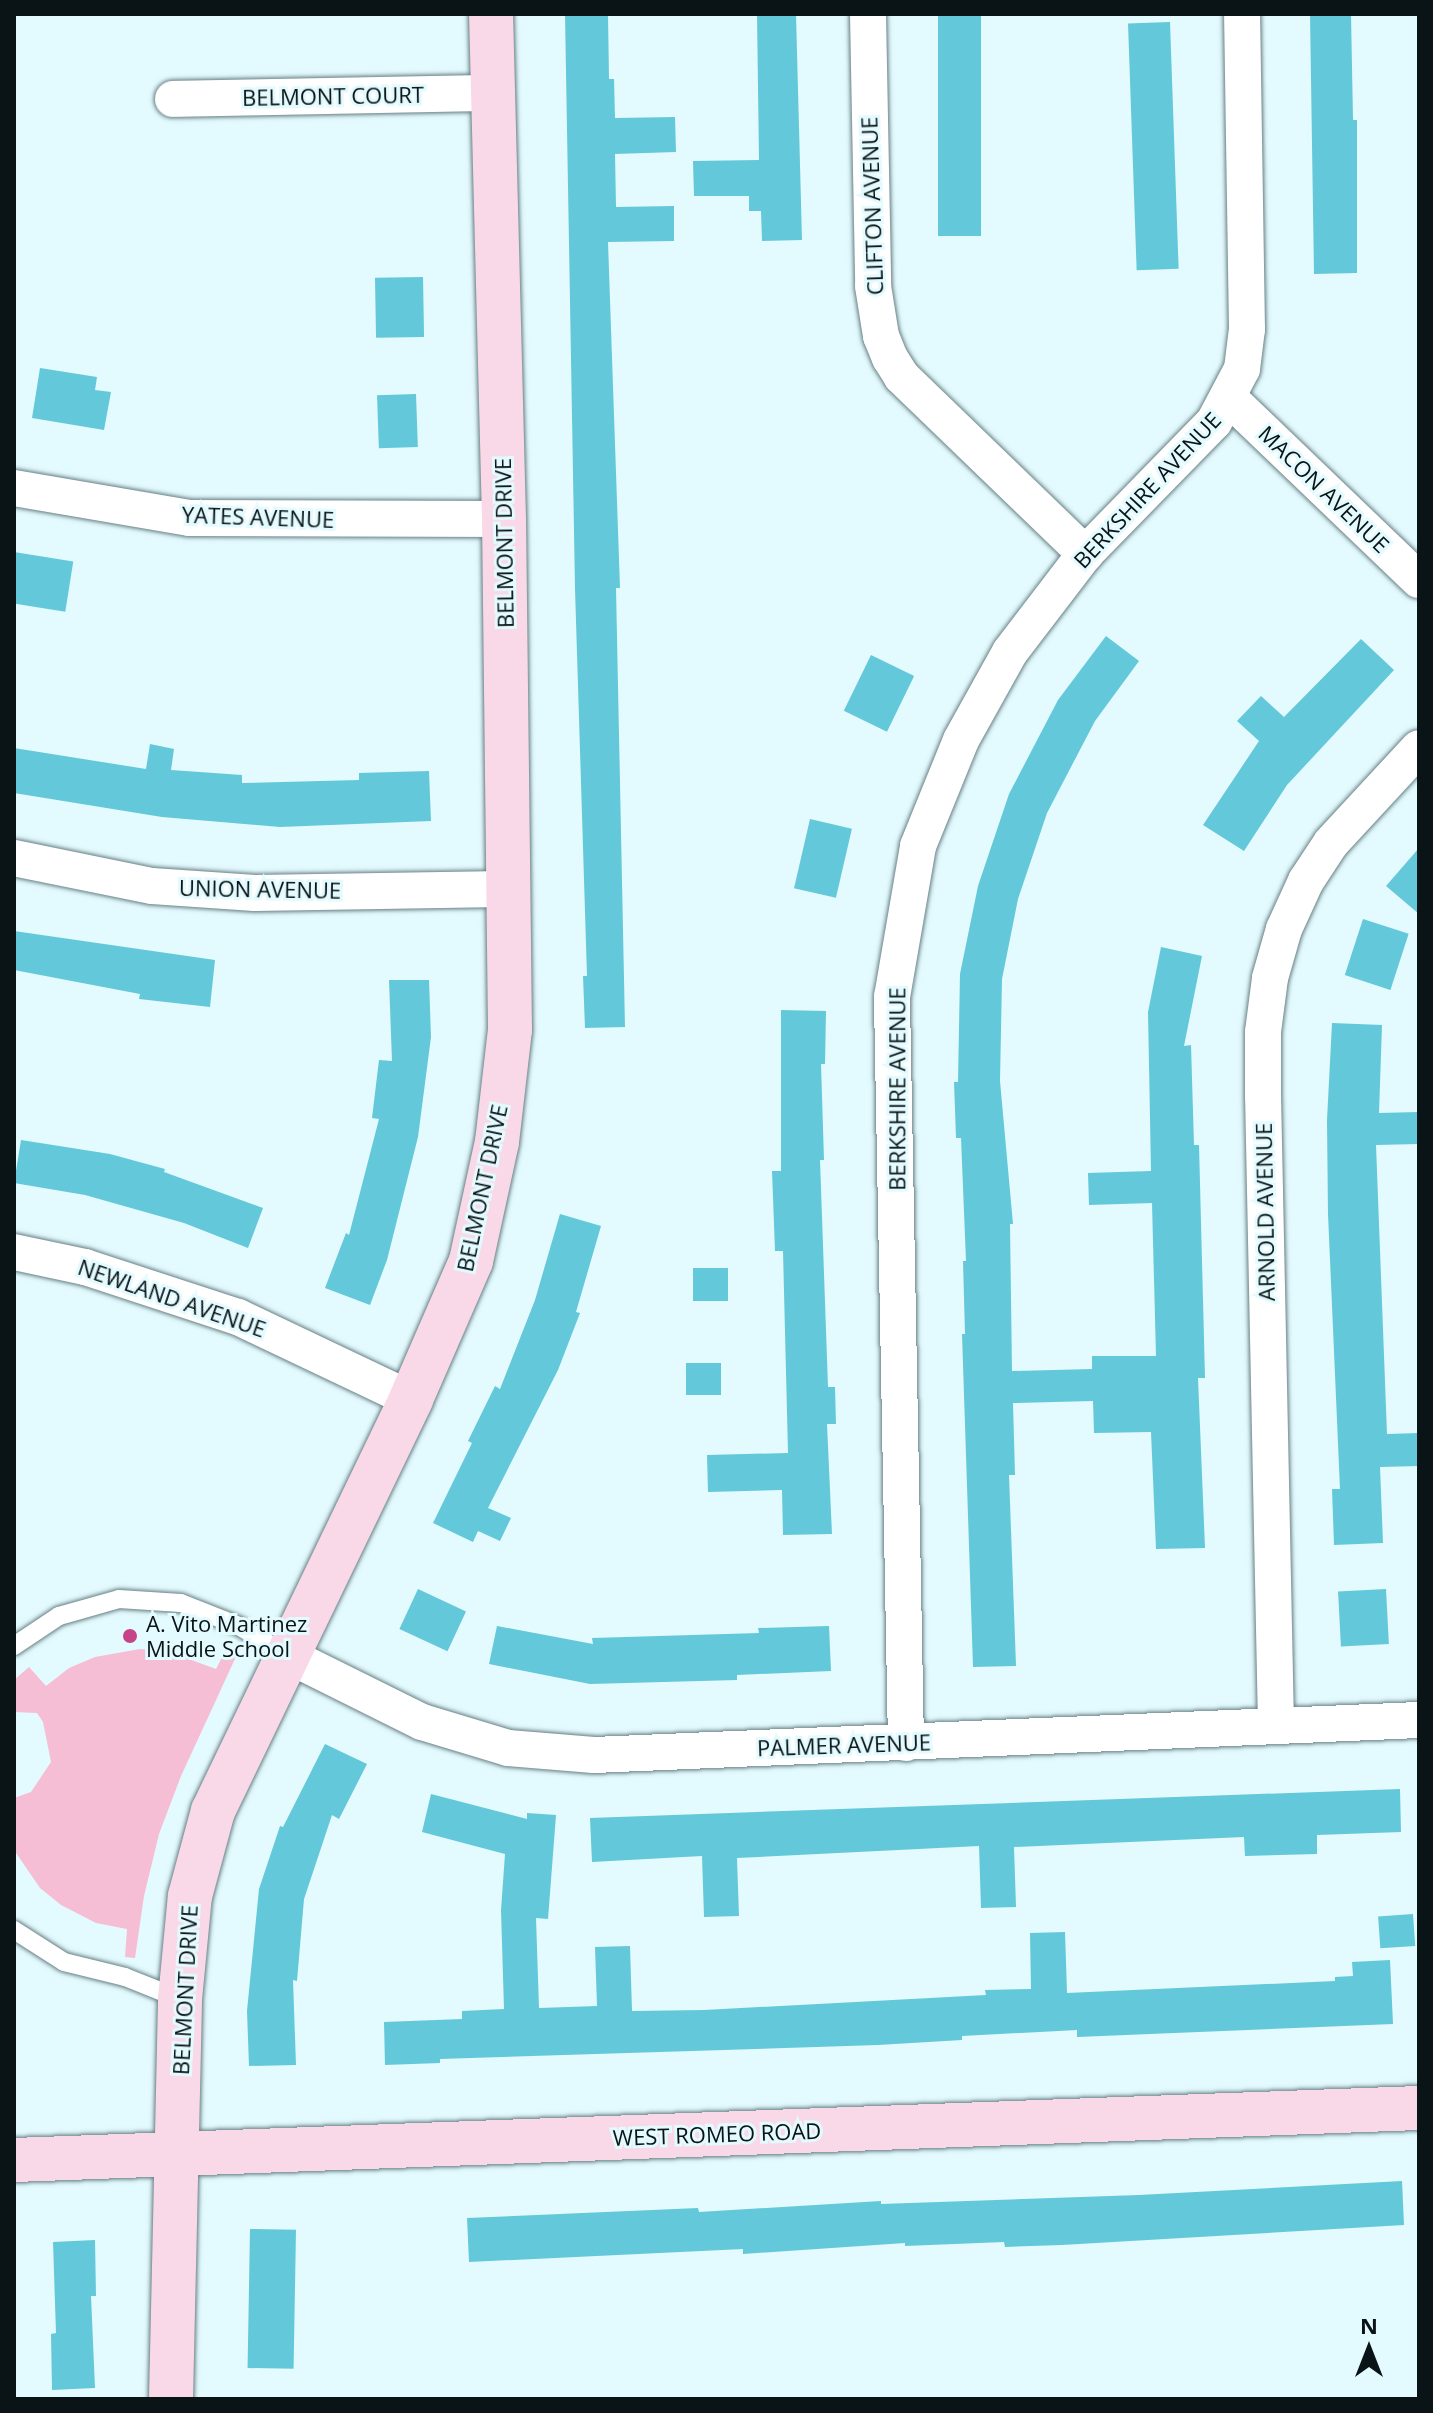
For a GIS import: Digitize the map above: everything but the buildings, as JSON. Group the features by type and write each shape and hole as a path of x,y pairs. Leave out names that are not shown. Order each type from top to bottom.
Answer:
{"street":[{"name":"BELMONT DRIVE","path":"171,2399 180,1999 190,1896 213,1811 411,1399 471,1261 497,1142 510,1030 504,519 491,14"},
{"name":"CLIFTON AVENUE","path":"868,14 873,286 881,336 902,377 1085,554"},
{"name":"BERKSHIRE AVENUE","path":"906,1743 892,997 918,846 961,740 1010,652 1085,554 1214,422 1242,369 1247,329 1242,14"},
{"name":"BELMONT COURT","path":"173,99 493,93"},
{"name":"MACON AVENUE","path":"1229,398 1419,580"},
{"name":"YATES AVENUE","path":"14,488 189,518 504,519"},
{"name":"ARNOLD AVENUE","path":"1276,1725 1263,1096 1263,1032 1270,978 1284,929 1322,855 1361,807 1419,748"},
{"name":"UNION AVENUE","path":"14,858 152,886 255,893 509,889"},
{"name":"NEWLAND AVENUE","path":"14,1252 85,1267 238,1317 411,1399"},
{"name":"PALMER AVENUE","path":"289,1656 422,1722 508,1748 594,1755 1419,1720"},
{"name":"WEST ROMEO ROAD","path":"14,2160 1419,2108"}],"lane":[{"path":"14,1646 59,1616 119,1599 181,1603 239,1626 289,1656"},
{"path":"14,1930 64,1962 125,1977 180,1999"}],"shaded area":[{"path":"229,1643 240,1648 181,1776 159,1834 144,1896 135,1958 125,1957 127,1929 96,1923 61,1905 40,1888 14,1850 14,1798 31,1792 51,1762 43,1722 37,1713 14,1712 14,1680 29,1667 46,1686 69,1668 95,1657 140,1649 167,1651 216,1669"}],"place":[{"name":"A. Vito Martinez Middle School","path":"130,1636"}]}
